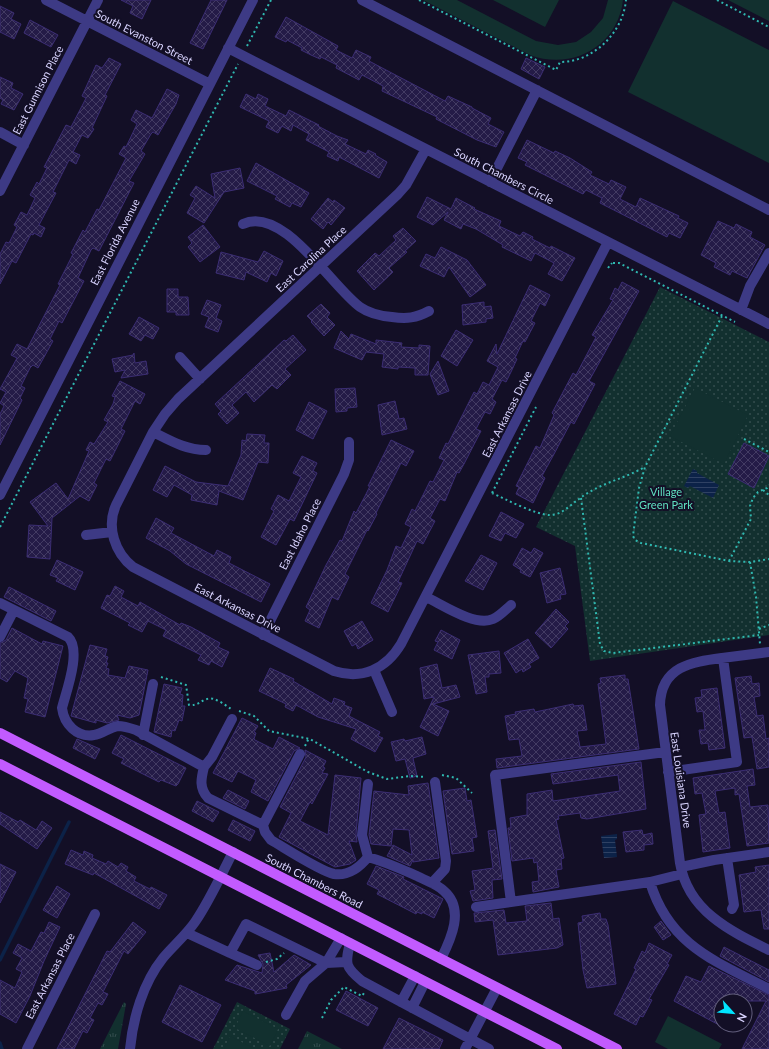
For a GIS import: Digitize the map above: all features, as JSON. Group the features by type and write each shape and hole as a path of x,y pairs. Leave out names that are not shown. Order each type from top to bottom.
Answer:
{"main road":[{"name":"South Chambers Road","path":"0,733 617,1049"},
{"path":"0,764 557,1049"}],"street":[{"name":"South Evanston Street","path":"46,0 210,84"},
{"name":"East Gunnison Place","path":"0,191 98,0"},
{"name":"East Florida Avenue","path":"0,495 253,0"},
{"path":"362,0 769,210"},
{"name":"South Chambers Circle","path":"228,48 769,324"},
{"path":"490,182 537,90"},
{"path":"0,132 24,145"},
{"name":"East Carolina Place","path":"112,532 114,509 153,432 171,407 404,189 426,149"},
{"path":"243,224 258,220 276,227 294,240 355,303 372,314 412,319 429,311"},
{"name":"East Arkansas Drive","path":"112,532 118,548 124,558 133,567 263,635 338,672 356,674 374,670 386,663 395,654 426,596 608,242"},
{"path":"741,310 750,286 769,253"},
{"path":"180,357 200,379"},
{"path":"153,432 187,449 206,450"},
{"name":"East Idaho Place","path":"263,635 344,474 350,456 349,442"},
{"path":"86,535 112,532"},
{"path":"426,596 465,616 481,621 494,618 511,605"},
{"path":"0,603 68,637 73,642 75,654 62,708 63,717 73,729 79,733 93,736 116,726 136,730 204,767"},
{"path":"0,637 14,610"},
{"name":"East Louisiana Drive","path":"769,652 723,658 687,665 675,671 666,682 660,705 681,871 694,896 710,916 726,928 769,950"},
{"path":"668,772 737,762 723,658"},
{"path":"374,670 392,712"},
{"path":"143,735 156,680"},
{"path":"234,715 212,757 204,767 201,787 208,798 263,825"},
{"path":"511,902 495,775 665,752"},
{"path":"300,754 263,825 265,832 271,840 333,874 352,871 361,866 368,857"},
{"path":"432,883 445,869 446,861 433,778"},
{"path":"368,784 362,835 368,857"},
{"path":"130,1049 135,1019 150,980 164,958 187,933 201,912 233,852"},
{"path":"476,907 650,882 681,871 727,858 769,852"},
{"path":"368,857 383,861 432,883 448,894 453,902 455,915 454,927 451,938 441,959"},
{"path":"727,858 734,905 732,909"},
{"path":"650,882 662,913 684,940 714,960 769,989"},
{"name":"East Arkansas Place","path":"27,1049 95,914"},
{"path":"230,953 246,924 326,963 346,962"},
{"path":"187,933 257,965"},
{"path":"345,941 346,962 350,972 362,981 489,1049"},
{"path":"286,1015 305,980 326,963 345,941"},
{"path":"401,1002 415,976"},
{"path":"412,1008 425,982"},
{"path":"465,1049 497,988"}],"path":[{"path":"254,34 271,0"},
{"path":"419,0 556,70 560,62 572,61 587,56 606,42 620,22 626,0"},
{"path":"717,0 769,27"},
{"path":"0,527 231,78"},
{"path":"604,274 610,264 617,262 735,322"},
{"path":"722,316 644,467 633,532 635,540 666,549 729,561 750,562 769,559"},
{"path":"492,493 537,405"},
{"path":"744,439 769,452"},
{"path":"482,489 518,505 549,515 560,512 580,498 644,467"},
{"path":"729,561 751,519 750,506 753,498 758,492 769,485"},
{"path":"763,490 769,495"},
{"path":"580,498 600,644 604,651 613,653 759,635 750,562"},
{"path":"759,629 769,625"},
{"path":"156,680 186,685 189,705 197,705 206,699 211,698 227,706 234,715 240,711 250,714 257,718 269,731 310,739 368,772 387,779 410,776 433,778 448,775 456,778 472,793"},
{"path":"257,965 277,959 291,946"},
{"path":"322,1018 331,1000 344,987 362,996 364,992"}],"green space":[{"path":"423,0 457,0 536,41 558,45 576,42 591,32 603,18 608,0 623,0 619,16 612,30 602,42 590,51 577,57 562,60 546,59 530,55"},
{"path":"493,0 559,0 545,27"},
{"path":"728,0 769,0 769,21"},
{"path":"673,1 769,50 769,163 628,92"},
{"name":"Village Green Park","path":"660,287 769,342 769,635 590,661 575,546 536,527"},
{"path":"695,388 748,415 724,464 670,436"},
{"path":"124,1002 126,1004 118,1049 100,1049"},
{"path":"237,1002 290,1029 280,1049 213,1049"},
{"path":"243,1011 278,1029 270,1046 235,1028"},
{"path":"668,1016 722,1044 719,1049 668,1049 655,1042"},
{"path":"307,1031 342,1049 298,1049"},
{"path":"230,1036 255,1049 224,1049"}],"water":[{"path":"693,469 697,471 697,473 719,485 713,498 690,486 688,488 684,486"},
{"path":"617,834 617,839 615,840 617,857 604,858 601,836"}],"building":[{"path":"121,0 151,0 142,19 130,13 133,6"},
{"path":"211,0 227,0 203,49 190,43"},
{"path":"0,6 14,13 11,19 21,24 14,39 0,32"},
{"path":"286,17 338,46 336,50 352,58 356,50 371,57 369,61 445,101 448,96 491,118 488,124 504,132 496,147 477,140 436,119 437,117 382,91 383,86 362,75 359,80 336,68 337,65 321,57 320,59 301,50 302,48 287,40 286,42 275,37"},
{"path":"30,20 58,35 51,47 24,33"},
{"path":"109,58 121,64 105,95 107,96 92,128 94,129 88,138 82,135 73,152 80,155 76,164 69,160 53,192 56,193 39,225 45,228 41,237 34,233 33,235 31,234 16,263 12,261 0,284 0,254 6,242 9,243 17,227 14,225 21,212 27,215 35,198 30,195 37,182 39,184 47,168 44,167 66,125 71,127 83,104 86,98 82,96 96,65 102,68"},
{"path":"526,58 545,67 539,79 521,69"},
{"path":"0,77 13,83 11,88 23,94 14,110 1,104 3,100 0,98"},
{"path":"167,89 179,95 176,104 158,135 153,132 141,151 145,154 129,181 134,183 99,251 93,248 91,250 78,278 84,281 62,323 59,321 50,339 53,341 38,368 33,365 30,368 21,386 25,388 20,398 22,400 0,445 0,414 4,406 0,403 6,392 0,389 17,358 11,355 17,344 27,349 60,285 58,284 73,254 71,253 83,230 85,232 97,209 99,210 126,158 119,154 124,146 126,147 137,124 131,120 136,110 152,118"},
{"path":"246,94 256,99 258,94 268,99 265,106 286,116 289,110 337,136 348,140 345,144 366,154 368,150 376,154 375,155 387,162 379,178 339,157 338,161 327,156 329,152 306,140 309,134 293,125 291,131 282,126 278,133 266,127 269,121 240,107"},
{"path":"527,140 554,153 555,151 570,158 592,172 590,175 609,184 611,180 626,187 620,199 636,207 640,198 679,216 678,218 688,223 680,238 669,233 667,237 600,203 602,198 586,190 583,194 525,165 527,162 518,158"},
{"path":"256,163 309,193 301,207 292,203 290,207 275,199 277,196 247,181"},
{"path":"240,168 244,188 224,192 204,223 187,213 195,198 190,195 196,186 215,198 211,174"},
{"path":"427,197 451,209 456,198 475,208 474,209 501,221 499,226 520,236 523,232 533,237 532,239 550,248 551,246 575,258 562,281 548,274 554,263 535,253 531,261 502,247 503,245 476,229 463,224 461,229 444,220 448,212 433,225 417,217"},
{"path":"328,198 333,202 334,200 345,208 331,225 328,222 323,229 311,219"},
{"path":"718,221 734,228 736,224 752,232 750,237 765,245 747,278 732,271 730,275 714,267 716,263 701,255"},
{"path":"203,225 220,247 200,262 188,247 192,243 188,237"},
{"path":"403,228 416,241 405,251 407,252 389,268 393,272 374,290 357,271 375,253 379,256 396,240 393,236"},
{"path":"441,247 467,260 486,285 470,297 449,267 444,277 420,266 426,254 435,258"},
{"path":"264,251 283,261 276,276 271,273 267,282 246,272 244,280 216,273 221,252 258,262"},
{"path":"622,282 639,291 589,381 595,384 574,424 571,422 542,476 545,478 533,503 516,494 519,487 516,486 536,446 540,448 554,415 552,413 573,373 576,375 596,337 592,335 613,300 610,299 615,288 618,290"},
{"path":"530,285 550,295 545,306 540,303 531,321 535,323 525,342 523,341 515,358 517,359 506,382 502,380 492,399 496,402 490,414 485,412 476,429 481,431 459,473 457,472 445,501 440,499 430,518 435,521 423,544 417,541 398,582 402,583 388,612 371,603 387,570 396,546 401,548 411,527 405,524 412,509 415,511 430,481 433,482 444,460 439,458 446,443 448,444 474,392 477,394 483,382 489,385 498,367 487,361 496,344 497,354"},
{"path":"167,289 178,289 178,297 188,297 189,315 176,315 176,312 167,312"},
{"path":"207,300 221,305 216,318 222,321 218,332 205,327 209,317 201,314"},
{"path":"484,302 484,307 491,306 493,318 486,319 486,322 463,325 462,305"},
{"path":"321,304 330,313 327,317 335,325 324,336 307,316"},
{"path":"139,317 159,328 153,339 145,335 141,341 129,334"},
{"path":"456,330 473,340 457,366 441,356"},
{"path":"341,331 349,339 351,334 376,344 376,340 402,343 401,347 419,348 419,345 430,346 428,375 415,375 415,368 398,367 398,369 382,367 384,354 366,352 362,360 334,348"},
{"path":"293,335 306,350 285,369 291,375 277,389 272,385 254,402 246,392 232,405 239,413 227,424 218,414 221,411 215,404 284,340 286,341"},
{"path":"134,353 135,363 146,361 148,374 121,378 125,370 115,372 112,359 133,355"},
{"path":"438,361 449,391 438,395 430,374"},
{"path":"120,381 145,394 140,404 135,401 121,429 125,431 110,461 106,459 94,483 97,485 89,501 80,496 52,518 50,559 27,557 29,525 48,526 30,502 56,483 68,499 89,451 86,450 90,442 94,444 108,422 104,420 113,404 115,397 112,396"},
{"path":"355,388 357,407 347,408 347,411 336,412 335,389"},
{"path":"395,401 399,419 404,418 407,429 382,435 378,405"},
{"path":"309,402 327,411 313,439 296,430"},
{"path":"247,434 265,435 264,443 269,443 268,463 258,462 243,500 219,491 217,505 191,500 192,495 174,485 167,497 153,490 165,466 196,482 228,486 241,455 242,440 246,441"},
{"path":"391,440 414,451 406,466 401,463 376,513 377,514 368,531 367,530 345,574 349,577 338,600 332,597 319,628 305,621 310,610 306,607 326,565 340,540 342,541 354,511 356,513 365,496 370,486 368,486"},
{"path":"744,443 769,456 754,488 728,474"},
{"path":"302,456 317,463 313,471 317,473 294,521 290,519 276,545 261,537 274,511 271,509 278,495 289,501 301,477 293,473"},
{"path":"501,512 524,524 516,538 505,533 501,541 489,536"},
{"path":"156,518 174,528 171,533 214,556 217,550 231,557 229,563 270,584 261,602 186,564 170,551 146,538"},
{"path":"522,548 531,553 534,548 543,553 530,577 520,572 521,570 513,565"},
{"path":"481,555 497,563 483,590 465,581"},
{"path":"57,560 83,572 75,590 56,581 58,578 50,575"},
{"path":"560,568 566,594 560,595 561,599 547,603 540,573"},
{"path":"115,586 124,591 121,597 138,606 140,602 180,625 181,623 191,627 220,643 218,647 229,652 222,667 211,661 209,665 198,660 201,655 163,636 166,630 148,621 142,632 128,625 130,623 101,608 107,595 110,596"},
{"path":"9,587 56,611 51,621 4,597"},
{"path":"556,609 569,622 565,626 568,629 551,648 535,633"},
{"path":"362,621 373,640 358,649 356,644 352,646 344,631"},
{"path":"12,628 42,644 43,641 63,646 45,717 25,712 28,699 24,698 28,678 15,671 7,682 0,678 0,643 6,640"},
{"path":"441,630 460,640 452,659 434,650 438,642 435,641"},
{"path":"528,639 539,658 529,664 531,667 523,672 522,669 516,673 504,653"},
{"path":"90,645 107,649 105,656 108,657 106,668 109,669 108,675 125,678 129,666 148,670 139,715 130,718 117,715 119,720 107,723 96,720 96,723 71,716"},
{"path":"499,651 501,673 489,674 489,677 485,677 487,692 476,694 468,655"},
{"path":"437,664 442,688 456,685 460,697 433,704 449,711 438,736 420,727 434,697 424,699 420,668"},
{"path":"270,668 294,679 293,681 332,704 334,698 345,702 344,705 352,708 349,716 380,732 378,736 383,738 375,752 351,739 356,729 318,717 296,705 293,711 285,707 286,704 259,691"},
{"path":"625,675 625,679 628,679 639,749 497,768 496,759 522,756 519,739 509,740 505,716 516,714 515,712 534,709 535,712 573,704 574,706 583,705 587,730 577,731 580,747 606,744 598,684 601,683 600,678"},
{"path":"751,676 752,684 759,683 760,696 754,697 757,716 763,715 766,739 769,738 769,767 757,769 752,737 744,738 735,678"},
{"path":"164,684 182,688 180,694 183,695 182,706 185,706 182,721 179,720 175,731 172,730 171,737 154,732"},
{"path":"717,688 725,748 709,750 708,743 701,744 699,730 705,730 703,711 697,712 695,698 702,697 701,690"},
{"path":"242,718 258,726 254,732 256,733 255,740 273,749 279,737 300,748 294,751 268,801 251,792 256,780 238,771 232,782 213,773"},
{"path":"121,735 186,768 178,784 176,786 161,780 159,782 121,763 124,759 112,753"},
{"path":"422,737 426,754 413,758 417,776 410,778 405,759 396,761 391,742 404,739 405,741"},
{"path":"77,739 100,749 95,759 73,748"},
{"path":"305,750 326,761 323,767 325,768 322,773 328,774 312,804 310,802 300,821 328,835 335,775 361,778 356,834 357,842 349,841 356,860 350,864 335,867 279,837 291,813 280,807 306,757"},
{"path":"641,762 646,809 587,819 581,818 580,813 558,816 559,819 556,820 564,858 561,859 562,869 556,870 559,887 533,892 532,882 539,881 537,862 534,863 533,858 512,861 508,828 511,828 510,818 527,815 527,794 552,790 553,801 620,791 618,775 553,784 551,774"},
{"path":"753,769 755,785 747,786 750,807 768,805 769,843 747,846 739,794 735,795 735,788 715,791 719,813 725,812 730,848 703,852 699,815 706,814 702,793 695,794 693,778"},
{"path":"428,783 439,858 413,862 413,860 410,866 387,856 393,845 412,855 409,830 393,829 391,846 371,844 369,835 374,791 409,795 408,786"},
{"path":"465,788 467,801 471,800 477,837 472,838 474,851 452,854 443,791"},
{"path":"228,790 249,801 245,809 223,798"},
{"path":"197,801 219,812 213,822 192,811"},
{"path":"0,812 18,822 20,820 36,830 42,821 52,828 37,849 0,824"},
{"path":"233,820 255,831 250,841 228,830"},
{"path":"495,830 502,879 492,880 493,898 473,901 470,891 475,890 472,871 493,868 488,831"},
{"path":"642,830 643,835 652,833 653,844 644,845 644,850 626,852 623,832"},
{"path":"71,850 83,855 84,851 93,855 92,858 106,864 108,861 118,867 121,863 128,867 126,871 136,877 134,881 167,895 159,909 94,873 93,875 65,864"},
{"path":"0,864 16,872 0,903"},
{"path":"769,865 769,929 764,929 761,910 744,912 739,875 756,872 755,867"},
{"path":"376,866 404,877 403,879 443,899 434,918 422,912 422,914 417,912 416,914 377,894 379,890 367,884"},
{"path":"57,886 70,894 57,918 43,910"},
{"path":"551,903 553,919 559,918 563,945 557,948 498,955 493,920 475,922 474,913 504,910 506,923 527,921 525,906"},
{"path":"600,913 601,919 606,919 608,925 616,984 587,988 583,970 578,923 583,922 582,916"},
{"path":"661,921 671,935 663,940 654,927"},
{"path":"49,922 60,927 30,996 16,1023 0,1014 0,980 15,988 22,972 16,969 22,958 13,953 18,944 31,951 41,932 44,933"},
{"path":"133,922 146,932 128,954 124,951 103,992 108,994 102,1005 98,1003 90,1018 94,1020 87,1033 83,1031 74,1049 57,1049 107,951 110,952"},
{"path":"649,943 672,955 667,964 669,965 649,999 652,1000 643,1017 640,1016 636,1025 614,1014 636,969 634,968 642,951 645,953"},
{"path":"724,947 769,970 769,982 720,956"},
{"path":"270,953 274,972 294,955 311,965 286,985 287,988 255,994 255,991 225,980 237,965 262,973 263,964 258,955"},
{"path":"709,966 769,995 769,1049 742,1049 750,1033 753,1033 753,1027 766,1001 753,1001 753,993 713,993 713,1022 674,1001 686,976 701,982"},
{"path":"180,985 221,1005 202,1042 162,1022"},
{"path":"346,991 378,1008 368,1026 336,1010"},
{"path":"399,1018 443,1040 439,1049 383,1049"}],"waterway":[{"path":"0,960 69,822"},
{"path":"0,1043 2,1049"}]}
